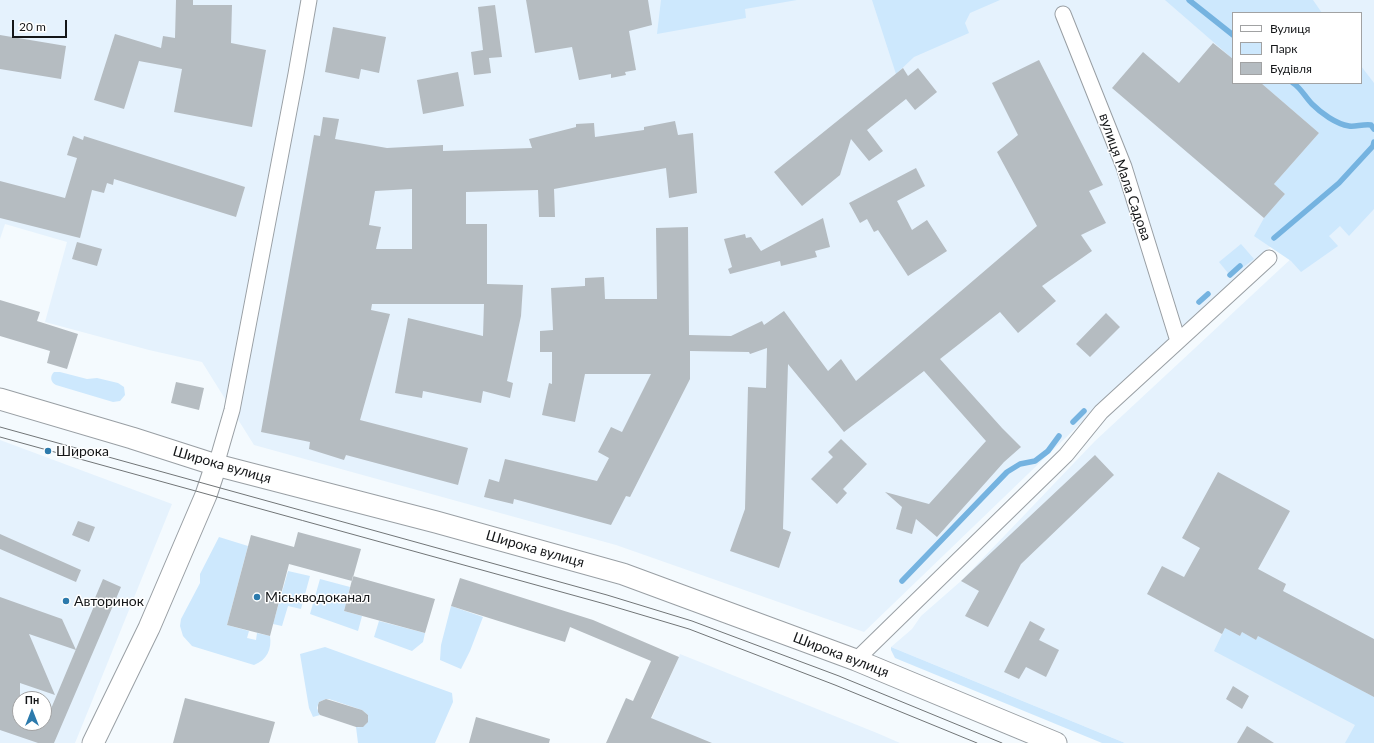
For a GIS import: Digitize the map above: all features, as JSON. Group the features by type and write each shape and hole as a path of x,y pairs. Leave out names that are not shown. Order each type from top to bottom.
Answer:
{"street":[{"path":"93,743 149,628 210,485 232,410 309,0"},
{"name":"вулиця Мала Садова","path":"1064,14 1124,167 1178,341"},
{"path":"856,660 1066,454 1101,412 1269,258"},
{"name":"Широка вулиця","path":"0,399 132,438 216,465 436,522 623,574 856,660 1056,743"}],"shaded area":[{"path":"0,0 1374,0 1374,156 1270,247 1111,394 864,632 616,545 254,445 202,362 149,350 45,322 67,242 5,224 0,239"},
{"path":"1374,175 1374,743 1125,743 891,647 912,629 921,616 961,581 1095,441 1337,216"},
{"name":"Авторинок","path":"0,440 172,504 75,743 0,743"},
{"path":"680,654 877,733 900,743 641,743"}],"green space":[{"path":"661,0 797,0 745,9 746,18 657,34"},
{"path":"872,0 1000,0 970,13 965,23 969,33 914,57 896,74"},
{"path":"1165,0 1313,0 1321,12 1232,12 1232,58"},
{"path":"1362,67 1374,83 1374,209 1349,236 1340,226 1329,236 1338,246 1301,272 1291,261 1254,236 1264,218 1285,194 1274,184 1319,133 1262,84 1362,84"},
{"path":"1241,244 1254,259 1242,268 1239,264 1228,273 1219,262"},
{"path":"54,372 60,372 87,379 97,378 118,383 124,387 125,395 120,401 113,402 56,385 51,379"},
{"path":"219,537 248,546 227,625 249,631 247,638 256,640 257,633 270,636 268,654 259,663 254,665 192,646 183,636 180,626 181,619 200,583 200,574"},
{"path":"288,571 310,576 301,609 288,606 282,626 273,624"},
{"path":"320,579 350,587 344,611 362,616 358,631 310,614"},
{"path":"1282,591 1300,600 1276,645 1374,697 1374,743 1345,743 1355,725 1214,651 1225,628 1240,636 1242,632 1256,640"},
{"path":"451,606 483,617 470,651 461,669 440,660 441,645"},
{"path":"379,621 425,633 423,642 412,651 374,637"},
{"path":"325,647 452,693 453,702 435,743 358,743 356,727 362,727 366,724 368,715 362,710 329,699 319,702 317,708 320,715 313,717 309,708 300,654"},
{"path":"891,647 1125,743 1102,743 895,658"}],"building":[{"path":"176,0 193,0 193,5 232,5 231,43 266,50 252,127 174,112 182,69 139,61 124,109 94,100 115,34 161,48 163,36 175,38"},
{"path":"526,0 648,0 652,25 629,31 636,70 625,72 626,75 611,78 611,74 579,80 572,47 535,53"},
{"path":"495,5 502,57 489,58 491,73 474,75 471,52 483,50 478,7"},
{"path":"333,27 386,37 379,73 361,69 359,79 325,72"},
{"path":"0,35 66,46 61,79 0,69"},
{"path":"1213,43 1232,58 1232,84 1262,84 1319,133 1274,184 1285,194 1264,218 1112,88 1143,52 1179,83"},
{"path":"1039,60 1103,185 1089,191 1106,223 1081,235 1092,251 1042,286 1056,301 1018,333 1000,312 940,359 1021,447 1004,462 937,537 916,519 912,534 896,529 902,507 885,492 929,504 986,441 924,371 844,432 788,364 783,529 791,532 779,568 730,551 745,509 748,387 766,388 767,348 750,354 749,352 690,351 690,379 630,497 626,496 611,525 514,499 513,504 484,497 489,479 499,482 505,459 597,481 609,458 598,452 611,427 622,432 651,374 585,374 575,422 542,415 549,383 552,384 552,352 540,352 540,331 553,330 551,288 585,286 585,278 604,277 605,299 657,299 656,228 688,227 689,335 731,336 762,321 764,325 784,311 828,371 841,359 856,381 1037,226 997,152 1018,135 992,83"},
{"path":"903,68 908,76 918,68 937,92 915,110 906,99 867,130 883,151 869,161 851,139 840,175 802,206 774,172"},
{"path":"458,72 464,106 423,114 417,80"},
{"path":"323,117 339,119 335,139 387,148 443,145 443,151 532,148 529,139 576,127 576,124 594,123 595,137 644,130 644,127 675,121 678,135 693,133 697,193 669,198 666,168 554,189 555,217 539,217 538,190 466,192 466,224 487,224 487,284 523,285 521,316 507,381 513,383 510,398 483,391 481,403 423,391 422,398 395,393 408,318 483,336 484,304 372,304 371,310 390,314 360,420 468,448 458,485 346,455 344,460 309,449 310,442 261,432 314,135 320,136","holes":["412,189 412,249 376,249 381,227 369,225 375,191"]},
{"path":"73,136 83,140 84,136 245,187 236,217 114,179 113,185 107,183 104,193 92,190 80,238 0,218 0,181 65,198 77,158 67,155"},
{"path":"916,168 925,186 897,201 912,230 927,220 947,251 908,276 878,230 874,232 867,219 860,223 849,203"},
{"path":"823,218 830,247 815,251 817,257 781,266 780,261 730,274 728,269 732,267 724,239 745,234 746,238 751,237 761,251"},
{"path":"77,242 102,249 97,266 72,259"},
{"path":"0,300 40,312 37,321 78,334 67,369 47,363 50,351 0,336"},
{"path":"1106,313 1120,327 1090,357 1076,344"},
{"path":"176,382 204,388 199,410 171,403"},
{"path":"841,439 867,464 843,489 847,493 837,504 811,479 833,457 828,452"},
{"path":"1095,455 1114,475 1021,564 988,627 965,616 979,591 961,581"},
{"path":"1218,472 1290,511 1258,569 1286,584 1283,591 1374,639 1374,697 1258,636 1256,640 1242,632 1240,636 1225,628 1222,634 1147,594 1162,566 1184,577 1200,548 1182,538"},
{"path":"78,521 95,527 89,542 72,535"},
{"name":"Міськводоканал","path":"298,532 361,549 352,581 289,564 270,636 227,625 251,535 294,547"},
{"path":"0,534 81,570 76,582 0,549"},
{"path":"353,576 435,599 425,633 344,611"},
{"path":"460,578 593,620 679,657 651,718 712,743 606,743 626,698 633,701 651,661 570,627 565,642 451,606"},
{"path":"103,579 121,587 54,743 38,743 0,730 0,597 62,619 76,650 97,599 95,598","holes":["29,634 76,650 52,707 52,731 12,731 12,691 20,691 20,683 43,691 52,691 52,694 55,695"]},
{"path":"1030,621 1045,629 1039,640 1059,650 1046,677 1026,667 1019,679 1004,672"},
{"path":"1233,686 1249,696 1242,709 1226,699"},
{"path":"185,698 275,722 269,743 173,743"},
{"path":"326,699 362,710 368,715 368,722 363,727 356,727 320,715 318,712 319,702"},
{"path":"476,717 550,739 549,743 469,743"},
{"path":"1247,726 1274,743 1237,743"}],"waterway":[{"path":"1189,0 1232,34"},
{"path":"1294,84 1316,107 1334,121 1349,126 1371,125 1374,129"},
{"path":"1274,238 1339,183 1373,146 1374,142"},
{"path":"1230,275 1240,266"},
{"path":"1199,302 1208,294"},
{"path":"1073,422 1084,411"},
{"path":"902,581 1007,472 1020,464 1035,461 1048,451 1059,436"}],"tram line":[{"path":"0,427 607,595 692,621 839,676 1002,743"},
{"path":"0,437 605,604 689,629 835,685 977,743"}],"place":[{"name":"Широка","path":"48,451"},
{"name":"Міськводоканал","path":"257,597"},
{"name":"Авторинок","path":"66,601"}]}
